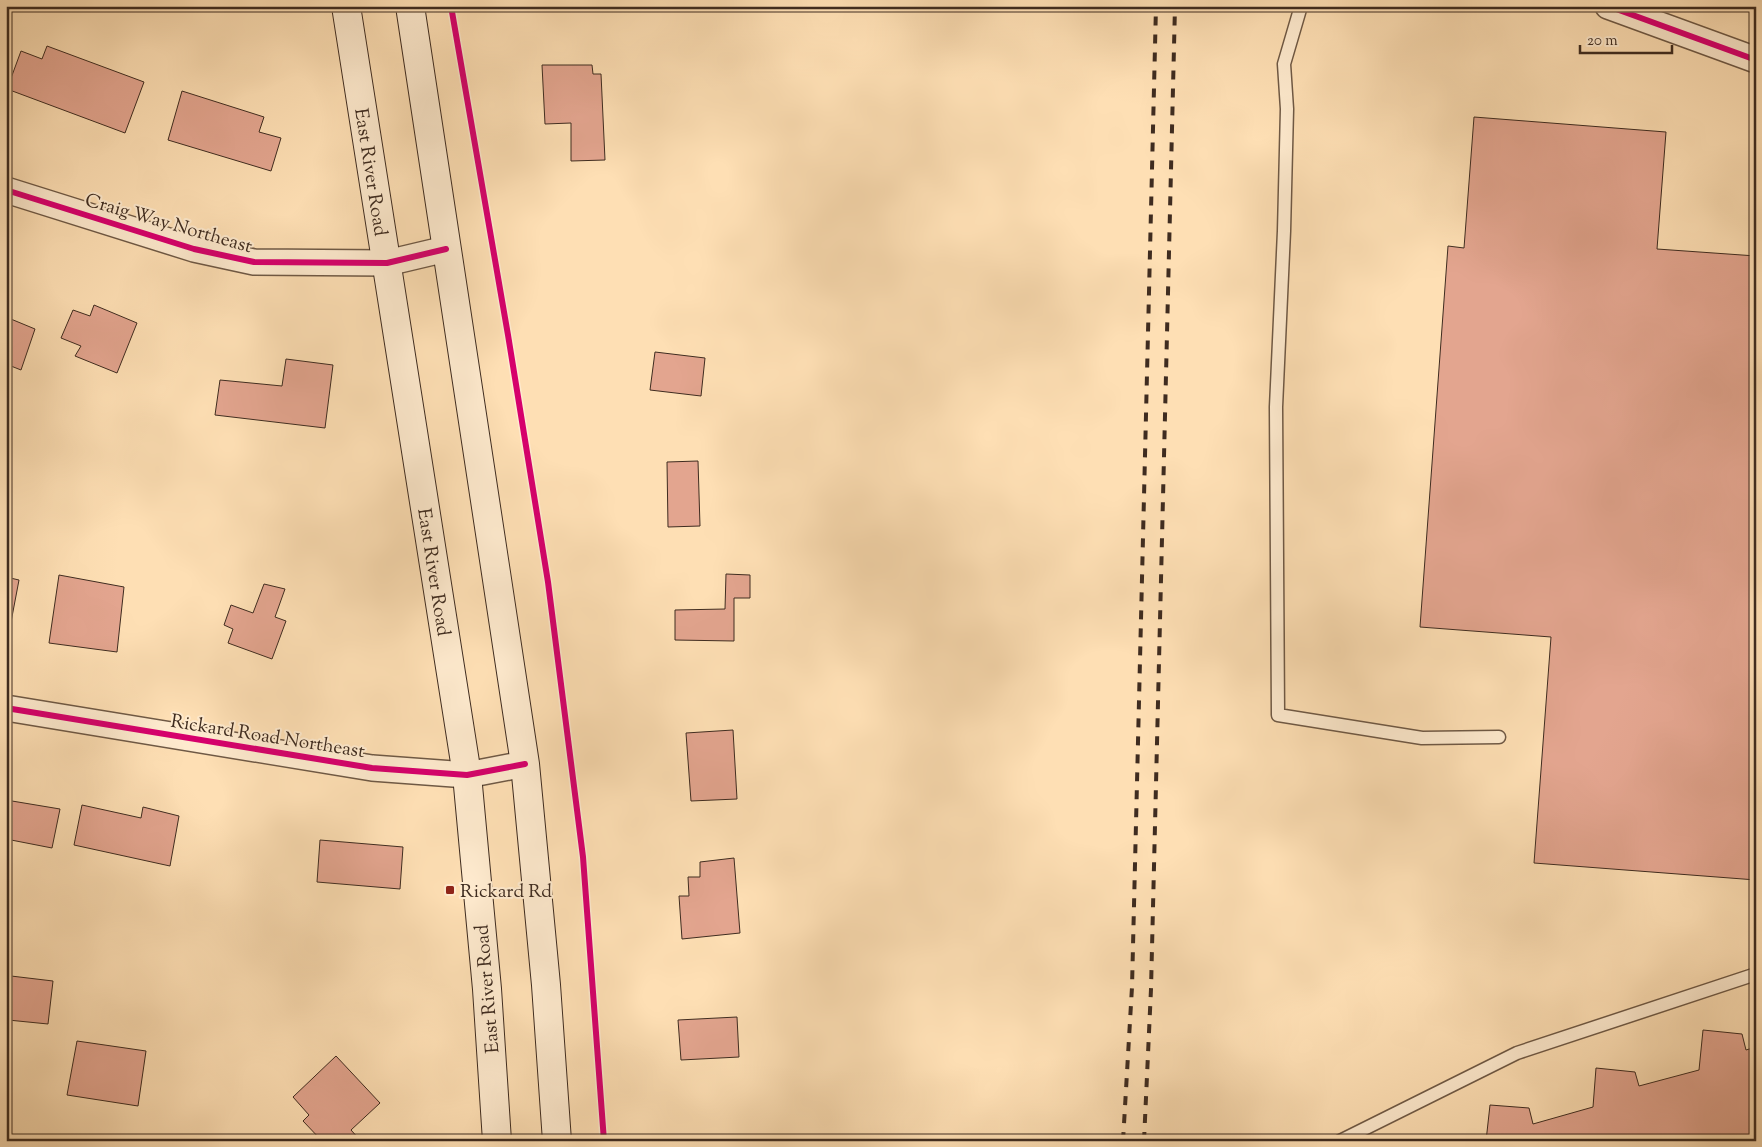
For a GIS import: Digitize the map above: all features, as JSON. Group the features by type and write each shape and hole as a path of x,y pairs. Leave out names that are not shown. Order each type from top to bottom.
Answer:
{"main road":[{"name":"East River Road","path":"346,6 467,775 497,1141"},
{"path":"410,6 525,764 546,985 557,1141"}],"street":[{"path":"1608,6 1756,60"},
{"name":"Craig Way Northeast","path":"6,190 194,249 254,262 387,263 446,249"},
{"name":"Rickard Road Northeast","path":"6,708 372,768 467,775 525,764"}],"lane":[{"path":"1301,6 1284,64 1287,110 1276,407 1278,715 1422,738 1499,737"},
{"path":"1340,1141 1517,1053 1756,974"}],"building":[{"path":"47,46 144,82 125,133 7,89 21,51 42,59"},
{"path":"542,65 592,65 593,74 601,74 605,160 571,161 571,123 545,124"},
{"path":"182,91 264,117 259,132 281,138 271,171 168,140"},
{"path":"1474,117 1666,132 1657,249 1756,256 1756,880 1534,863 1551,637 1420,627 1448,246 1464,248"},
{"path":"94,305 137,323 117,373 75,356 81,346 61,338 73,310 90,316"},
{"path":"6,317 35,329 21,370 6,364"},
{"path":"655,352 705,358 701,396 650,390"},
{"path":"286,359 333,365 325,428 215,415 220,380 282,386"},
{"path":"698,461 700,526 668,527 667,462"},
{"path":"726,574 750,575 750,598 734,598 734,641 675,640 675,610 725,609"},
{"path":"59,575 124,587 117,652 49,643"},
{"path":"6,577 19,580 11,622 6,621"},
{"path":"264,584 285,589 275,617 286,621 272,659 228,643 233,629 224,625 231,605 253,613"},
{"path":"733,730 737,799 691,801 686,733"},
{"path":"6,800 60,809 52,848 6,839"},
{"path":"82,805 141,818 143,807 179,816 170,866 74,845"},
{"path":"320,840 403,847 400,889 317,882"},
{"path":"734,858 740,933 682,939 679,896 689,896 688,877 700,877 700,862"},
{"path":"11,976 53,981 48,1024 8,1020"},
{"path":"737,1017 739,1057 681,1060 678,1020"},
{"path":"1703,1030 1742,1034 1746,1050 1756,1047 1756,1141 1486,1141 1490,1105 1529,1108 1533,1124 1593,1107 1596,1068 1635,1072 1639,1086 1699,1070"},
{"path":"77,1041 146,1051 138,1106 67,1095"},
{"path":"336,1056 380,1103 351,1130 359,1141 322,1141 303,1121 309,1115 293,1097"}],"railway":[{"path":"1123,1141 1132,987 1156,6"},
{"path":"1144,1141 1151,989 1175,6"}],"cycle path":[{"path":"451,6 508,335 548,582 583,857 604,1141"},
{"path":"1608,6 1756,60"},
{"path":"6,190 194,249 254,262 387,263 446,249"},
{"path":"6,708 372,768 467,775 525,764"}],"place":[{"name":"Rickard Rd","path":"450,890"}]}
